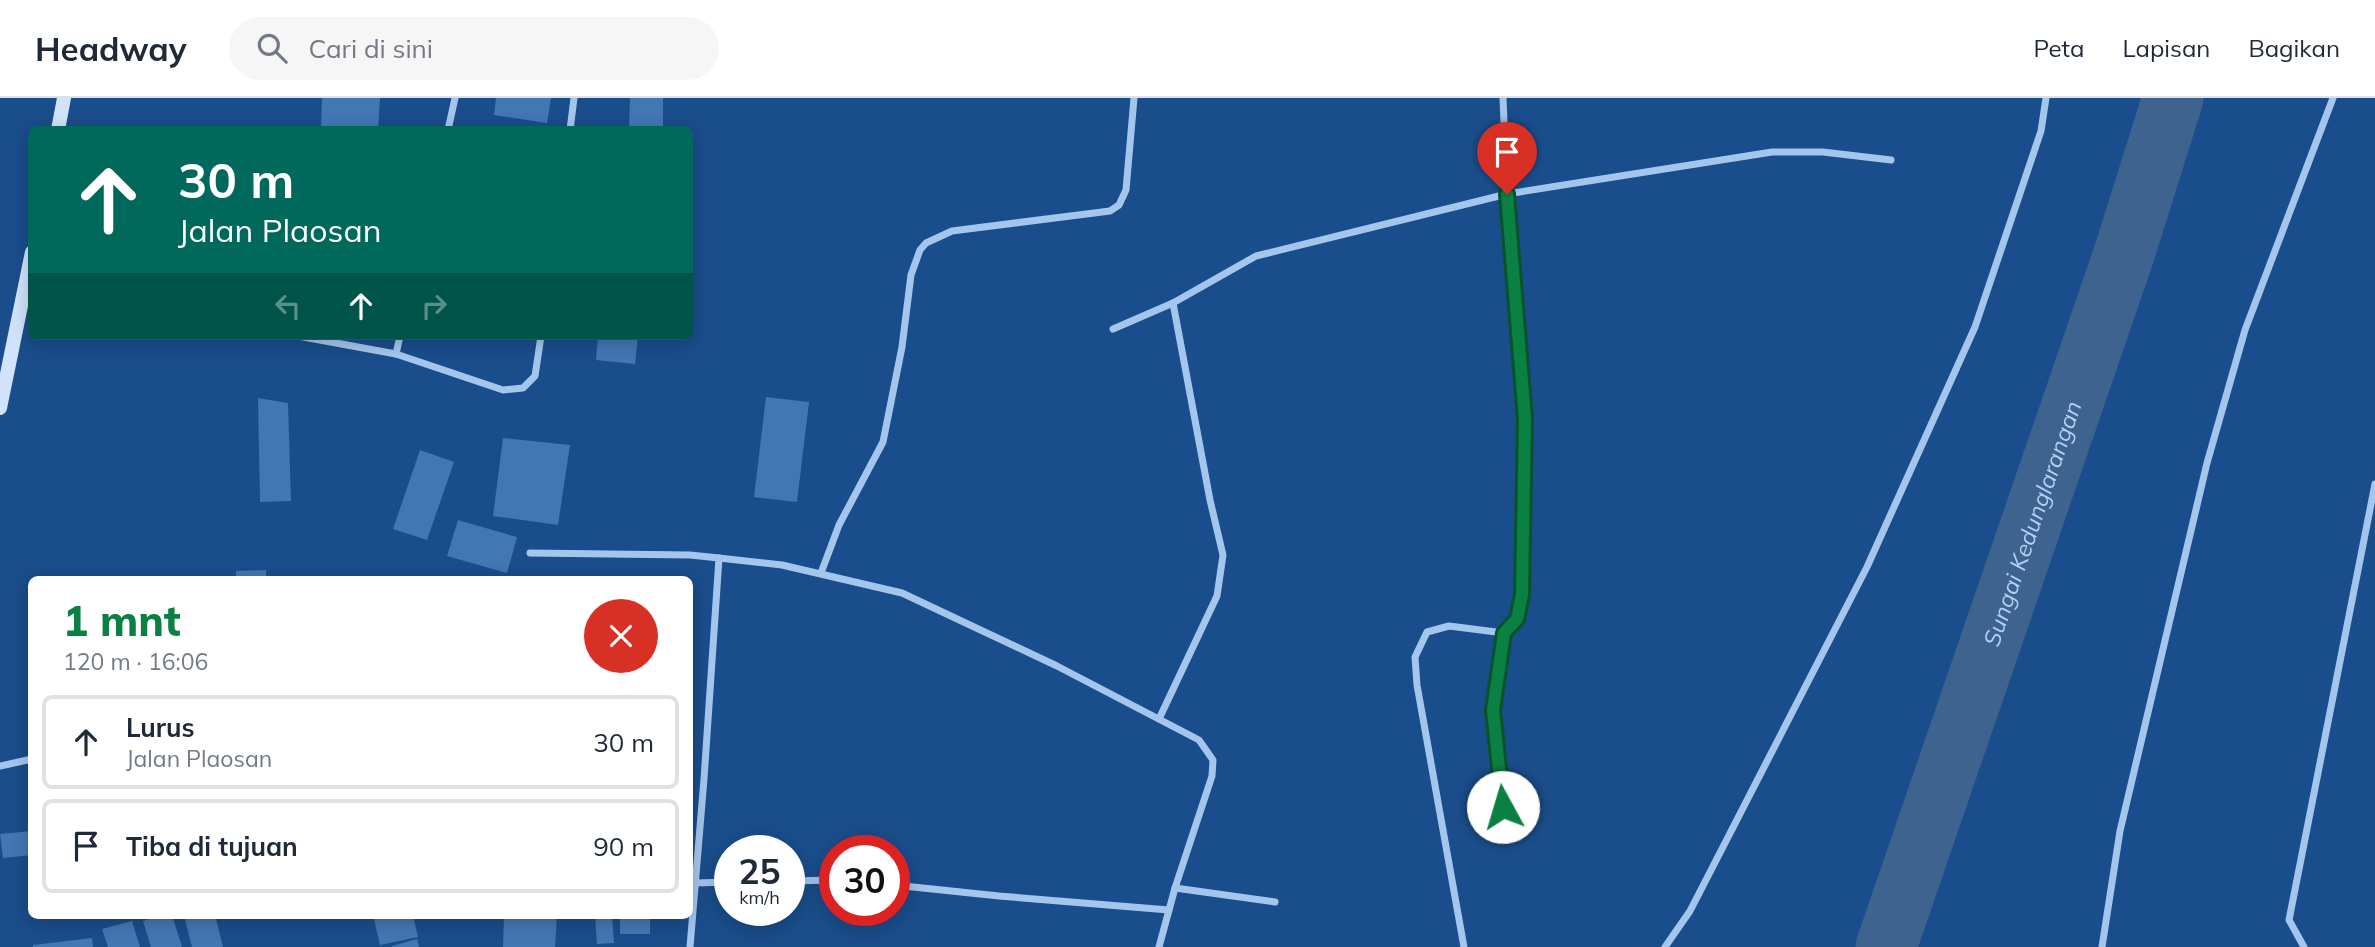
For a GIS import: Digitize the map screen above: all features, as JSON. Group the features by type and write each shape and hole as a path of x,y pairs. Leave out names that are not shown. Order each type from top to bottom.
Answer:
{"main road":[{"path":"59,126 64,98"},
{"path":"0,408 6,347 28,287"}],"street":[{"path":"449,126 455,98"},
{"path":"570,126 574,98"},
{"path":"821,573 839,525 883,442 902,347 911,275 920,250 926,243 952,232 1110,211 1119,205 1126,190 1134,98"},
{"path":"1503,98 1507,194 1525,419 1522,595 1517,619 1504,633 1493,710 1505,829"},
{"path":"1665,947 1690,911 1873,555 1975,327 2041,131 2046,98"},
{"path":"2102,947 2120,831 2207,463 2245,330 2333,98"},
{"path":"1113,329 1173,303 1256,256 1507,194 1772,152 1823,152 1891,160"},
{"path":"1160,719 1217,596 1223,555 1173,303"},
{"path":"321,340 396,354 503,390 523,388 535,376 540,340"},
{"path":"396,354 399,340"},
{"path":"2304,947 2289,920 2375,484"},
{"path":"530,553 690,555 719,558 782,565 902,593 1057,666 1199,740 1213,760 1212,776 1175,888 1159,947"},
{"path":"693,909 719,558"},
{"path":"1464,947 1417,685 1415,657 1427,632 1450,626 1504,633"},
{"path":"0,766 28,760"},
{"path":"695,883 714,882"},
{"path":"910,887 1169,910"},
{"path":"1175,888 1275,902"},
{"path":"690,947 692,919"}],"building":[{"path":"322,98 380,98 378,126 321,126"},
{"path":"496,98 551,98 547,123 494,115"},
{"path":"630,98 663,98 663,126 629,126"},
{"path":"598,340 638,340 635,364 596,360"},
{"path":"766,397 809,402 797,502 754,497"},
{"path":"258,398 288,403 291,501 260,502"},
{"path":"503,438 570,445 558,525 493,516"},
{"path":"420,450 454,462 427,540 393,529"},
{"path":"458,520 517,537 507,573 447,556"},
{"path":"266,570 266,576 236,576 236,571"},
{"path":"28,831 28,855 3,858 0,834"},
{"path":"173,919 182,947 151,947 143,921"},
{"path":"185,919 216,919 223,947 192,947"},
{"path":"374,919 414,919 418,937 380,945"},
{"path":"504,919 557,919 555,947 503,947"},
{"path":"595,919 612,919 614,943 597,944"},
{"path":"620,919 650,919 650,934 620,934"},
{"path":"132,921 140,947 108,947 102,929"},
{"path":"92,938 93,947 33,947 33,945"},
{"path":"417,939 419,947 392,947 392,946"}],"waterway":[{"name":"Sungai Kedunglarangan","path":"1886,947 2125,251 2173,98"}],"route":[{"path":"1503,807 1493,710 1504,633 1517,619 1522,595 1525,419 1507,194"}]}
